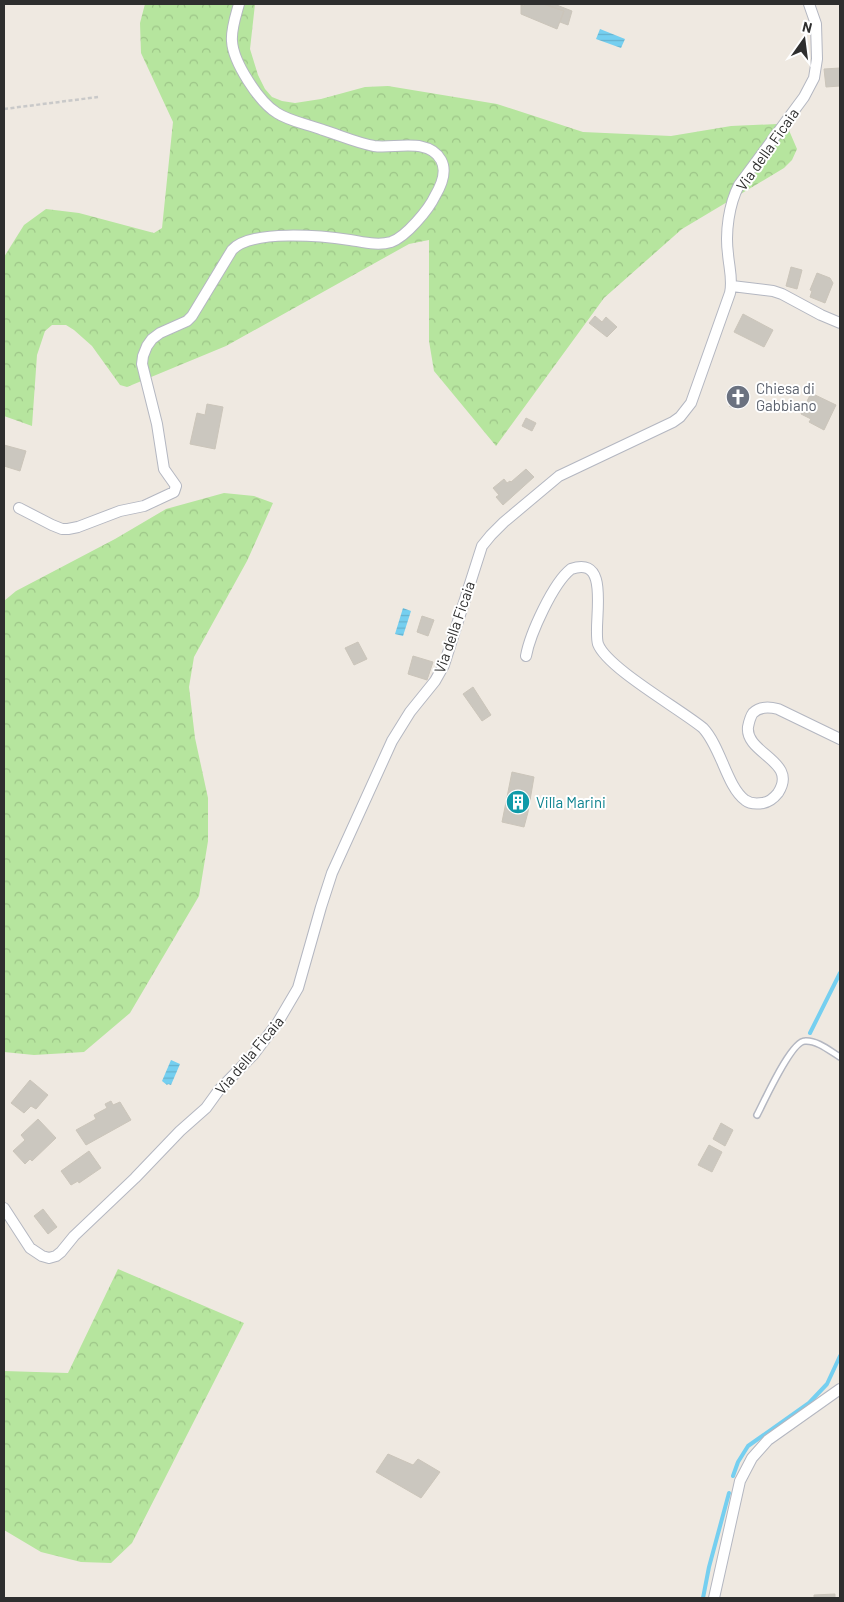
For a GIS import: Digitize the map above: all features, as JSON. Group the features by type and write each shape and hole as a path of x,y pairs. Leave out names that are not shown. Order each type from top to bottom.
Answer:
{"street":[{"path":"19,508 44,522 62,529 68,529 120,511 144,506 174,492 176,486 164,470 157,424 142,364 147,346 152,339 160,333 187,321 192,316 232,250 238,244 262,236 314,237 381,244 392,242 400,237 423,213 434,199 441,185 443,168 441,159 429,149 415,146 373,146 289,120 265,104 238,63 233,49 231,40 239,4"},
{"name":"Via della Ficaia","path":"4,1208 30,1248 42,1256 49,1258 56,1256 74,1236 136,1178 180,1131 206,1108 219,1090 264,1042 288,1008 298,988 332,873 392,741 410,712 435,681 444,665 482,546 504,522 559,476 673,422 689,406 728,303 732,286 727,241 732,205 736,192 804,97 814,78 817,59 816,24 810,4"},
{"path":"732,286 773,291 782,294 820,315 840,323"},
{"path":"526,656 534,629 558,585 571,569 583,567 590,571 598,581 596,631 602,651 612,663 696,722 710,735 735,788 747,802 757,804 768,802 778,793 782,782 780,769 777,764 758,749 749,738 750,718 757,710 768,707 778,709 840,739"},
{"path":"714,1598 740,1481 752,1458 768,1440 840,1389"}],"lane":[{"path":"757,1115 790,1052 800,1042 806,1040 815,1043 840,1057"}],"path":[{"path":"4,109 98,97"}],"green space":[{"path":"145,4 255,4 250,49 258,75 265,89 272,97 282,101 295,103 321,99 365,87 388,86 497,104 583,132 671,136 731,126 777,124 788,128 797,149 792,160 784,168 682,229 604,298 496,446 434,371 429,341 429,240 409,244 226,346 127,387 120,385 92,346 74,330 66,325 52,325 45,331 37,355 32,426 4,416 4,257 24,225 46,209 79,213 154,233 162,228 173,122 141,53 140,23"},
{"path":"224,493 254,496 273,503 247,561 194,657 189,687 195,738 208,798 208,841 199,896 130,1013 84,1052 34,1055 4,1052 4,601 16,591 115,539 166,509"},
{"path":"118,1269 244,1323 132,1543 111,1563 81,1562 41,1552 4,1530 4,1371 68,1373"}],"water":[{"path":"600,29 625,39 621,48 596,39"},
{"path":"403,608 411,611 403,636 395,634"},
{"path":"171,1060 180,1064 171,1085 167,1085 162,1081"}],"building":[{"path":"524,4 544,4 564,11 557,29 521,14 521,5 524,6"},
{"path":"544,4 554,4 572,11 568,25 560,22 564,11"},
{"path":"840,68 840,86 826,87 824,69"},
{"path":"791,267 802,270 797,289 786,286"},
{"path":"817,273 830,278 833,283 825,303 810,297 812,291 810,290"},
{"path":"743,314 773,330 764,347 734,332"},
{"path":"595,316 602,322 606,317 617,327 607,337 589,323"},
{"name":"Chiesa di Gabbiano","path":"745,388 749,401 730,407 726,394"},
{"path":"811,393 836,405 824,430 809,422 811,419 801,414"},
{"path":"207,404 223,407 215,449 190,444 197,413 205,415"},
{"path":"526,418 536,423 532,431 522,426"},
{"path":"4,445 26,451 20,471 4,466"},
{"path":"526,469 534,477 503,505 496,497 499,495 493,488 504,479 507,483 511,482"},
{"path":"422,616 434,620 428,636 417,632"},
{"path":"358,642 367,659 354,665 345,648"},
{"path":"413,656 433,662 427,680 408,674"},
{"path":"473,687 491,715 482,721 463,694"},
{"name":"Villa Marini","path":"512,772 534,777 524,827 502,822"},
{"path":"30,1080 48,1095 36,1109 31,1106 24,1113 11,1103"},
{"path":"111,1101 113,1105 120,1102 131,1120 86,1145 76,1130 96,1119 94,1115 107,1108 105,1104"},
{"path":"38,1119 56,1138 32,1161 30,1159 25,1164 13,1151 25,1140 21,1135"},
{"path":"721,1123 733,1130 725,1146 713,1139"},
{"path":"709,1145 722,1152 712,1172 698,1165"},
{"path":"89,1151 101,1168 79,1183 78,1181 71,1185 61,1171"},
{"path":"43,1209 57,1227 48,1234 34,1216"},
{"path":"388,1454 413,1465 418,1459 440,1472 421,1498 376,1472"},
{"path":"835,1594 835,1598 814,1598 814,1595"}],"waterway":[{"path":"810,1033 840,973"},
{"path":"733,1476 738,1462 748,1446 809,1403 827,1384 840,1356"},
{"path":"703,1598 709,1567 729,1493"}],"place":[{"name":"Chiesa di Gabbiano","path":"738,397"},
{"name":"Villa Marini","path":"518,802"}]}
